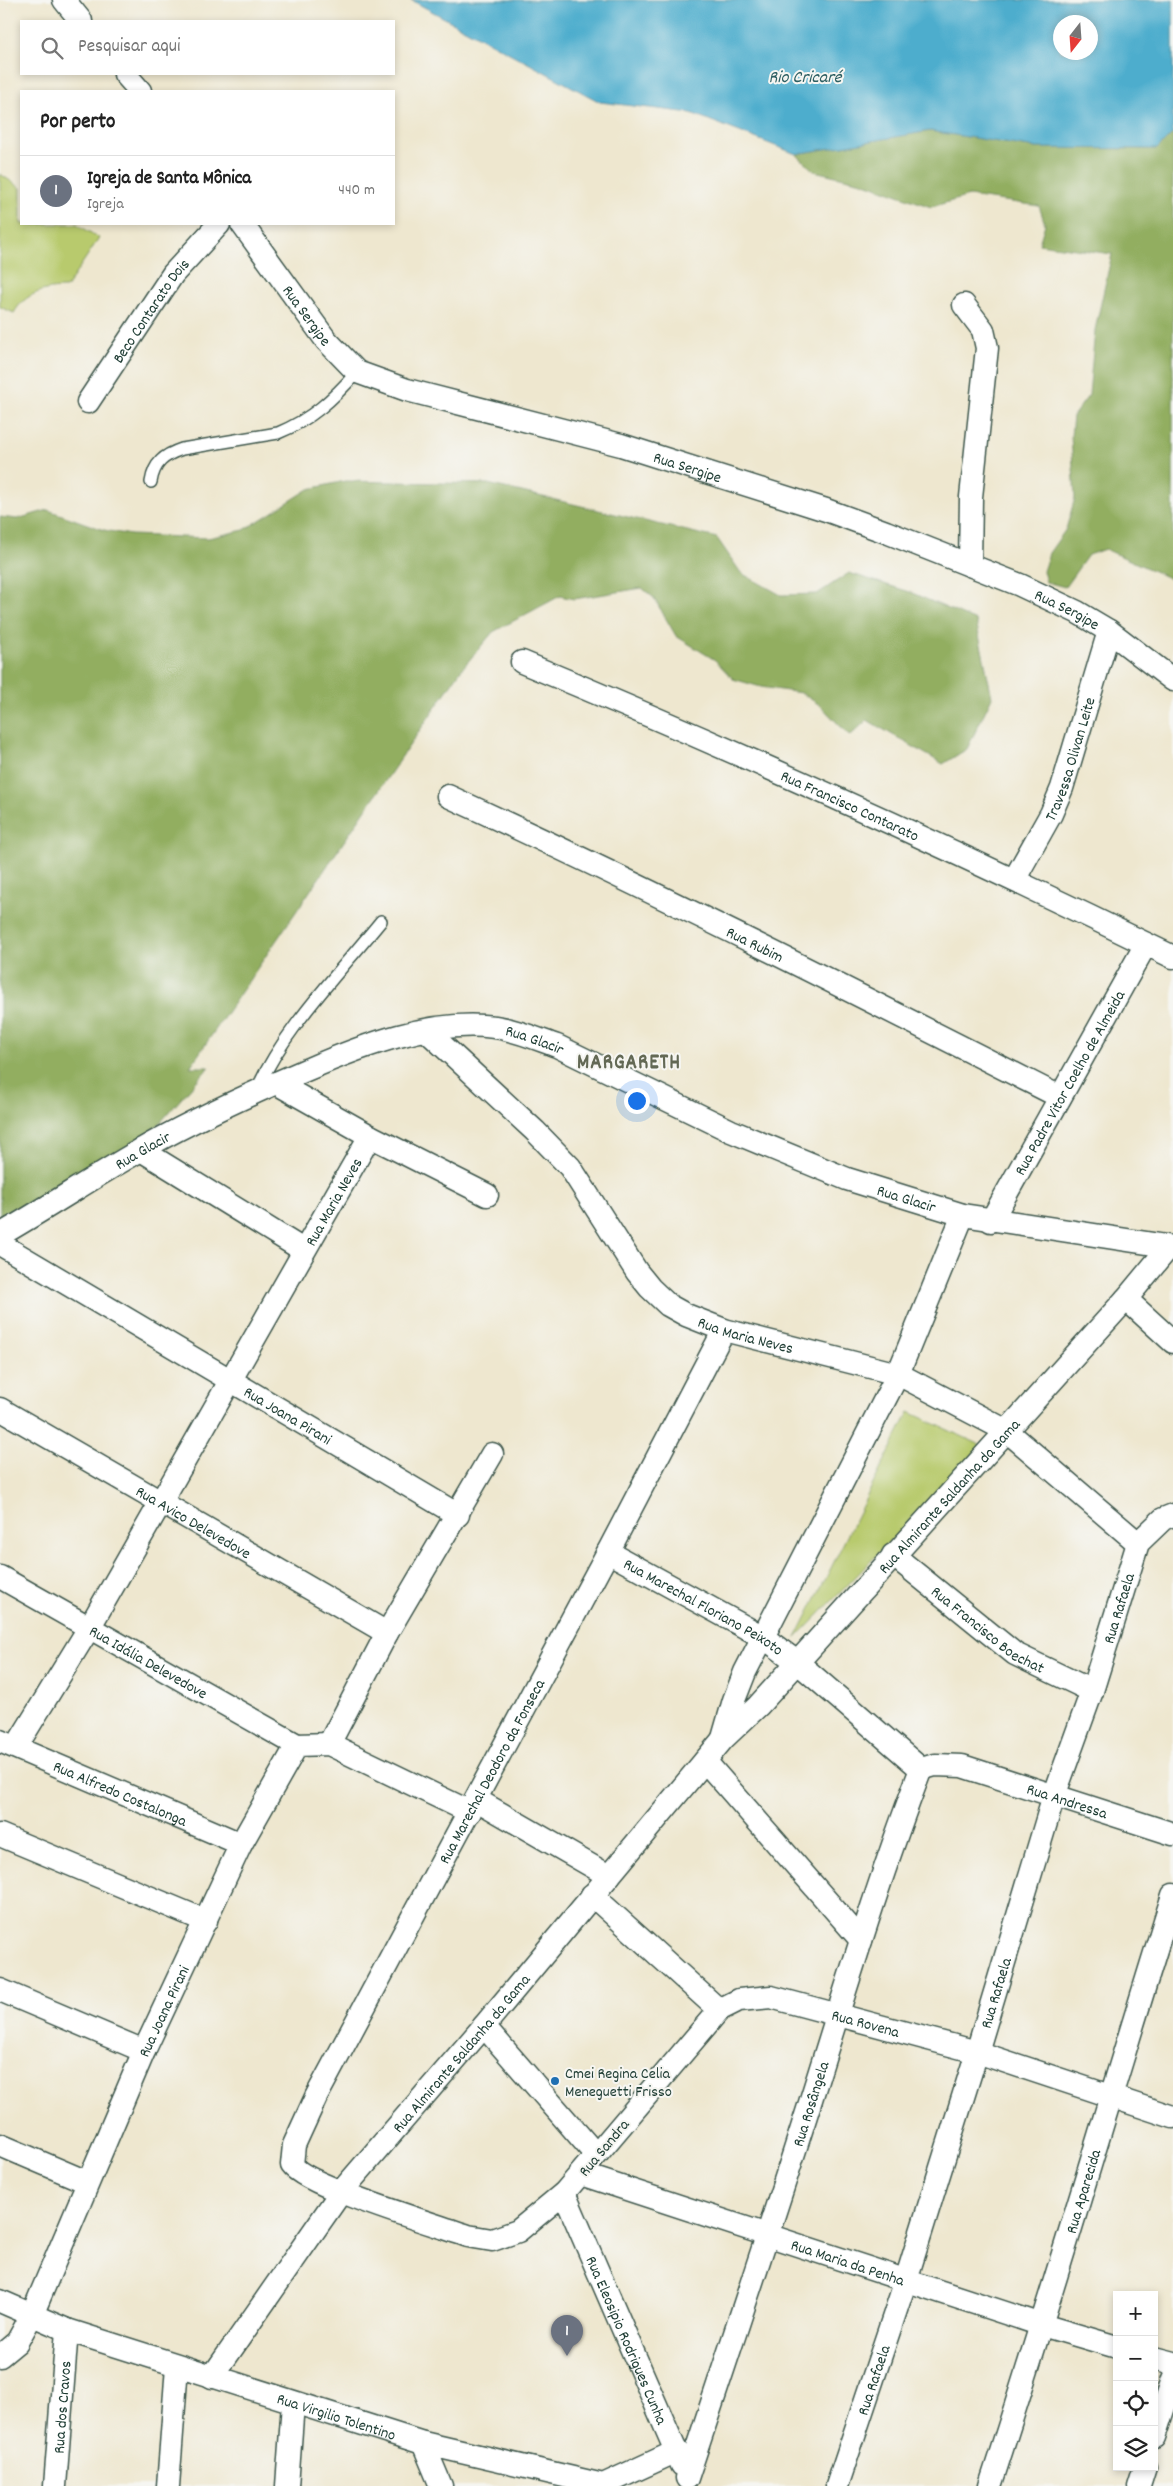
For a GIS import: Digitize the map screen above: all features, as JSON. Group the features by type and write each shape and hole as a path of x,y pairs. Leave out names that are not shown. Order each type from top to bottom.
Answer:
{"street":[{"path":"64,0 81,20"},
{"path":"126,75 139,90"},
{"name":"Beco Contarato Dois","path":"88,402 173,274 218,225"},
{"name":"Rua Sergipe","path":"243,225 326,340 357,372 407,390 621,445 843,516 1020,585 1077,612 1109,631 1173,680"},
{"path":"964,305 983,330 988,348 972,496 970,565"},
{"name":"Travessa Olivan Leite","path":"1014,880 1051,814 1062,788 1109,631"},
{"name":"Rua Francisco Contarato","path":"522,662 693,733 1014,880 1173,957"},
{"name":"Rua Rubim","path":"448,796 596,864 717,923 1060,1097"},
{"name":"Rua Padre Vitor Coelho de Almeida","path":"991,1221 1146,944"},
{"name":"Rua Glacir","path":"0,1235 141,1150 276,1083 368,1044 427,1031 473,1026 521,1033 557,1046 778,1152 847,1179 963,1215 991,1221 1171,1247"},
{"name":"Rua Maria Neves","path":"427,1031 535,1131 570,1167 637,1272 650,1288 668,1304 686,1315 724,1330 898,1374 1007,1432 1138,1543"},
{"path":"276,1083 370,1136 487,1194"},
{"name":"Rua Maria Neves","path":"8,1744 89,1628 229,1379 370,1136"},
{"path":"141,1150 303,1250"},
{"name":"Rua Almirante Saldanha da Gama","path":"723,1739 734,1700 763,1636 898,1374 963,1215"},
{"name":"Rua Joana Pirani","path":"0,1244 458,1515"},
{"name":"Rua Almirante Saldanha da Gama","path":"212,2377 341,2192 484,2026 723,1739 758,1706 893,1555 1007,1432 1171,1247"},
{"path":"1126,1299 1173,1342"},
{"name":"Rua Marechal Deodoro da Fonseca","path":"341,2192 296,2171 292,2166 294,2145 316,2097 473,1806 724,1330"},
{"name":"Rua Avico Delevedove","path":"0,1409 387,1633"},
{"path":"329,1744 387,1633 458,1515 492,1454"},
{"name":"Rua Rafaela","path":"837,2486 906,2280 1054,1796 1092,1692 1138,1543 1162,1519 1173,1515"},
{"name":"Rua Marechal Floriano Peixoto","path":"608,1552 763,1636 797,1662"},
{"name":"Rua Francisco Boechat","path":"893,1555 1015,1654 1092,1692"},
{"name":"Rua Idália Delevedove","path":"0,1577 297,1746"},
{"path":"797,1662 921,1769"},
{"name":"Rua Alfredo Costalonga","path":"8,1744 241,1844"},
{"path":"297,1746 329,1744 473,1806 609,1876"},
{"name":"Rua Joana Pirani","path":"0,2356 17,2342 32,2315 144,2051 241,1844 297,1746"},
{"path":"705,1761 861,1940"},
{"name":"Rua Andressa","path":"921,1769 935,1765 962,1766 1173,1834"},
{"name":"Rua Rosângela","path":"689,2482 861,1940 899,1826 921,1769"},
{"path":"0,1835 206,1920"},
{"path":"592,1895 719,2010"},
{"name":"Rua Aparecida","path":"990,2486 1042,2325 1110,2097 1173,1896"},
{"path":"0,1990 144,2051"},
{"name":"Rua Rovena","path":"719,2010 739,2000 771,1997 977,2052 1173,2117"},
{"name":"Rua Sandra","path":"341,2192 468,2236 492,2240 518,2231 564,2193 719,2010"},
{"path":"484,2026 596,2155"},
{"path":"0,2145 87,2182"},
{"name":"Rua Maria da Penha","path":"581,2174 1042,2325 1113,2346"},
{"name":"Rua Eleosipio Rodrigues Cunha","path":"564,2193 689,2482"},
{"name":"Rua Virgilio Tolentino","path":"0,2301 67,2330 423,2443 603,2486 677,2451"},
{"name":"Rua dos Cravos","path":"55,2486 67,2330"},
{"path":"1158,2359 1173,2363"},
{"path":"168,2486 177,2366"},
{"path":"1158,2426 1173,2379"},
{"path":"287,2486 293,2403"},
{"path":"423,2443 441,2486"},
{"path":"1139,2486 1144,2471"}],"lane":[{"path":"151,482 156,465 168,454 182,449 278,433 293,427 325,407 357,372"},
{"path":"255,1093 267,1067 282,1043 381,921"}],"green space":[{"path":"930,131 1036,148 1157,149 1173,133 1173,582 1167,577 1105,549 1088,555 1065,587 1046,582 1043,571 1049,553 1066,529 1075,498 1071,436 1073,416 1089,395 1095,330 1112,254 1039,244 1045,224 1039,206 969,196 931,207 862,182 814,171 796,154"},
{"path":"0,174 20,187 20,225 79,225 99,238 66,288 36,293 24,301 14,313 0,307"},
{"path":"345,481 488,484 717,538 741,573 781,595 817,594 849,573 910,592 976,621 992,697 967,749 943,764 867,720 850,736 820,705 801,693 761,687 733,679 715,660 676,636 654,598 642,588 574,599 560,596 493,632 461,670 190,1067 209,1067 152,1132 0,1228 0,517 17,519 48,510 104,530 131,535 208,538 244,530 309,489"},
{"path":"909,1412 983,1446 796,1638"}],"water":[{"name":"Rio Cricaré","path":"411,0 1173,0 1173,133 1157,149 1036,148 930,131 796,154 691,113 600,102"}],"place":[{"name":"Cmei Regina Celia Meneguetti Frisso","path":"555,2081"},
{"name":"Igreja de Santa Mônica","path":"567,2356"}],"district":[{"name":"MARGARETH","path":"629,1061"}]}
